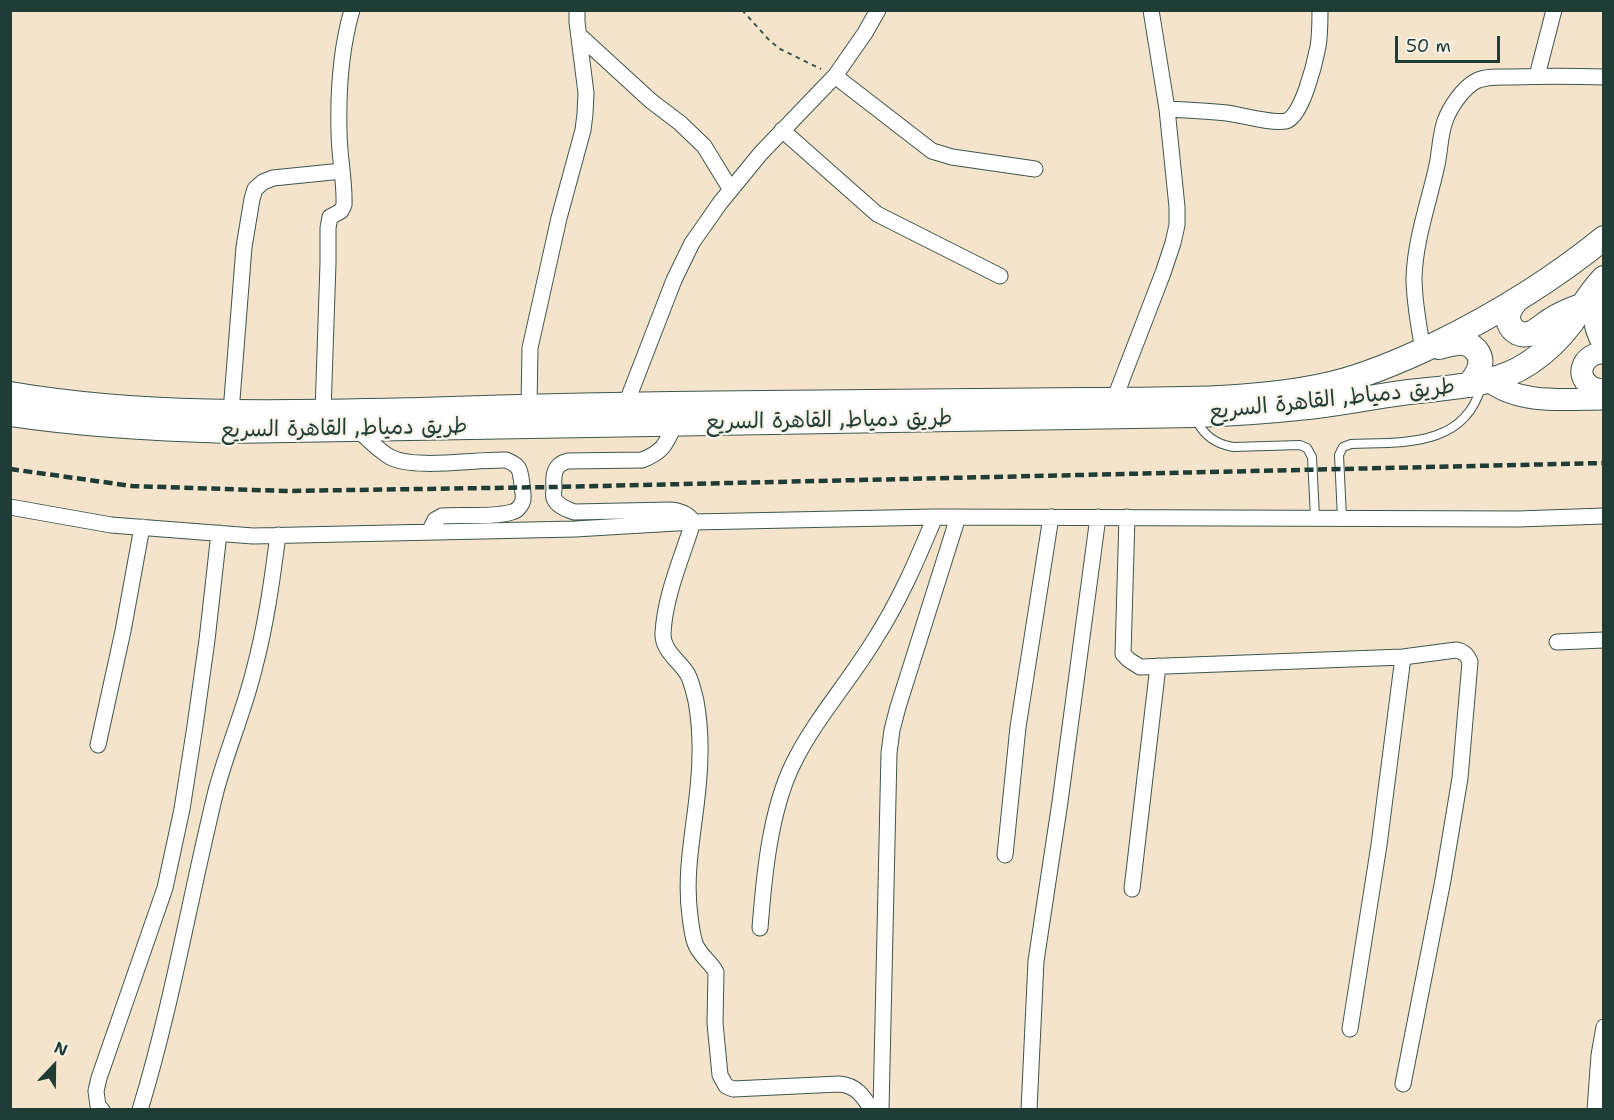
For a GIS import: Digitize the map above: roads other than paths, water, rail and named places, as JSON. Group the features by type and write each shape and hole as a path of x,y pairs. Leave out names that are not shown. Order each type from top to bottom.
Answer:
{"highway":[{"name":"طريق دمياط, القاهرة السريع","path":"10,394 108,406 231,412 323,412 626,404 1224,397 1308,388 1359,376 1391,365 1476,324 1515,302 1555,276 1604,238"},
{"name":"طريق دمياط, القاهرة السريع","path":"10,414 97,424 229,431 1194,415 1254,412 1308,407 1480,383 1508,374 1527,365 1559,338 1601,280"},
{"path":"1515,302 1510,309 1509,326 1515,332 1523,335 1531,334 1550,320 1582,306"},
{"path":"1423,350 1465,343 1473,347 1479,354 1481,363 1480,383"}],"main road":[{"path":"1601,280 1594,305 1594,320 1604,346"},
{"path":"1604,353 1594,354 1587,358 1582,372 1589,386 1604,391"},
{"path":"1480,383 1525,397 1604,399"}],"street":[{"path":"323,412 328,228 330,217 341,211 344,205 339,105 345,40 352,10"},
{"path":"529,407 530,348 585,114 586,93 578,10"},
{"path":"626,404 665,302 692,243 720,203 782,130 834,76 866,33 878,10"},
{"path":"1114,400 1163,273 1177,225 1167,109 1151,10"},
{"path":"1167,109 1224,113 1274,121 1286,121 1292,118 1300,106 1311,74 1318,46 1320,10"},
{"path":"1537,76 1554,10"},
{"path":"579,35 704,146 731,190"},
{"path":"834,76 932,151 951,157 1035,169"},
{"path":"1423,350 1414,280 1415,264 1446,120 1461,94 1476,81 1486,78 1604,77"},
{"path":"782,130 877,214 1000,276"},
{"path":"231,412 244,247 255,189 263,182 273,178 342,171"},
{"path":"675,424 667,443 653,456 642,460 561,462 554,474 554,498 561,507 574,512 671,510 685,514 693,522"},
{"path":"358,430 380,450 401,461 418,463 506,460 518,466 524,498 521,506 515,512 442,516 435,520 429,532"},
{"path":"10,507 111,525 253,536 575,529 693,522 934,517 1518,519 1604,516"},
{"path":"760,928 763,882 778,804 792,766 813,727 874,642 893,611 909,579 934,517"},
{"path":"881,1110 889,753 898,707 958,517"},
{"path":"1005,855 1018,727 1051,517"},
{"path":"1029,1110 1036,961 1098,517"},
{"path":"1127,517 1123,654 1140,667 1403,657 1455,650 1467,655 1470,662 1460,778 1435,925 1403,1084"},
{"path":"693,522 665,612 663,636 669,652 689,677 696,702 699,742 698,787 688,865 687,899 694,942 699,952 716,972 715,1023 720,1075 726,1086 733,1089 847,1084 864,1097 872,1110"},
{"path":"98,745 123,631 142,527"},
{"path":"102,1110 98,1106 96,1091 99,1078 165,888 180,820 207,640 219,533"},
{"path":"140,1110 171,998 196,875 217,788 254,672 267,618 278,535"},
{"path":"1557,642 1604,640"},
{"path":"1350,1029 1380,845 1403,657"},
{"path":"1132,889 1158,666"},
{"path":"1596,1110 1599,1056 1604,1027"}],"lane":[{"path":"1342,518 1339,457 1343,447 1351,444 1417,441 1440,435 1467,414 1479,394 1480,383"},
{"path":"1194,415 1206,435 1226,446 1300,445 1309,450 1312,457 1315,517"}],"railway":[{"path":"10,469 132,486 286,491 1604,463"}]}
